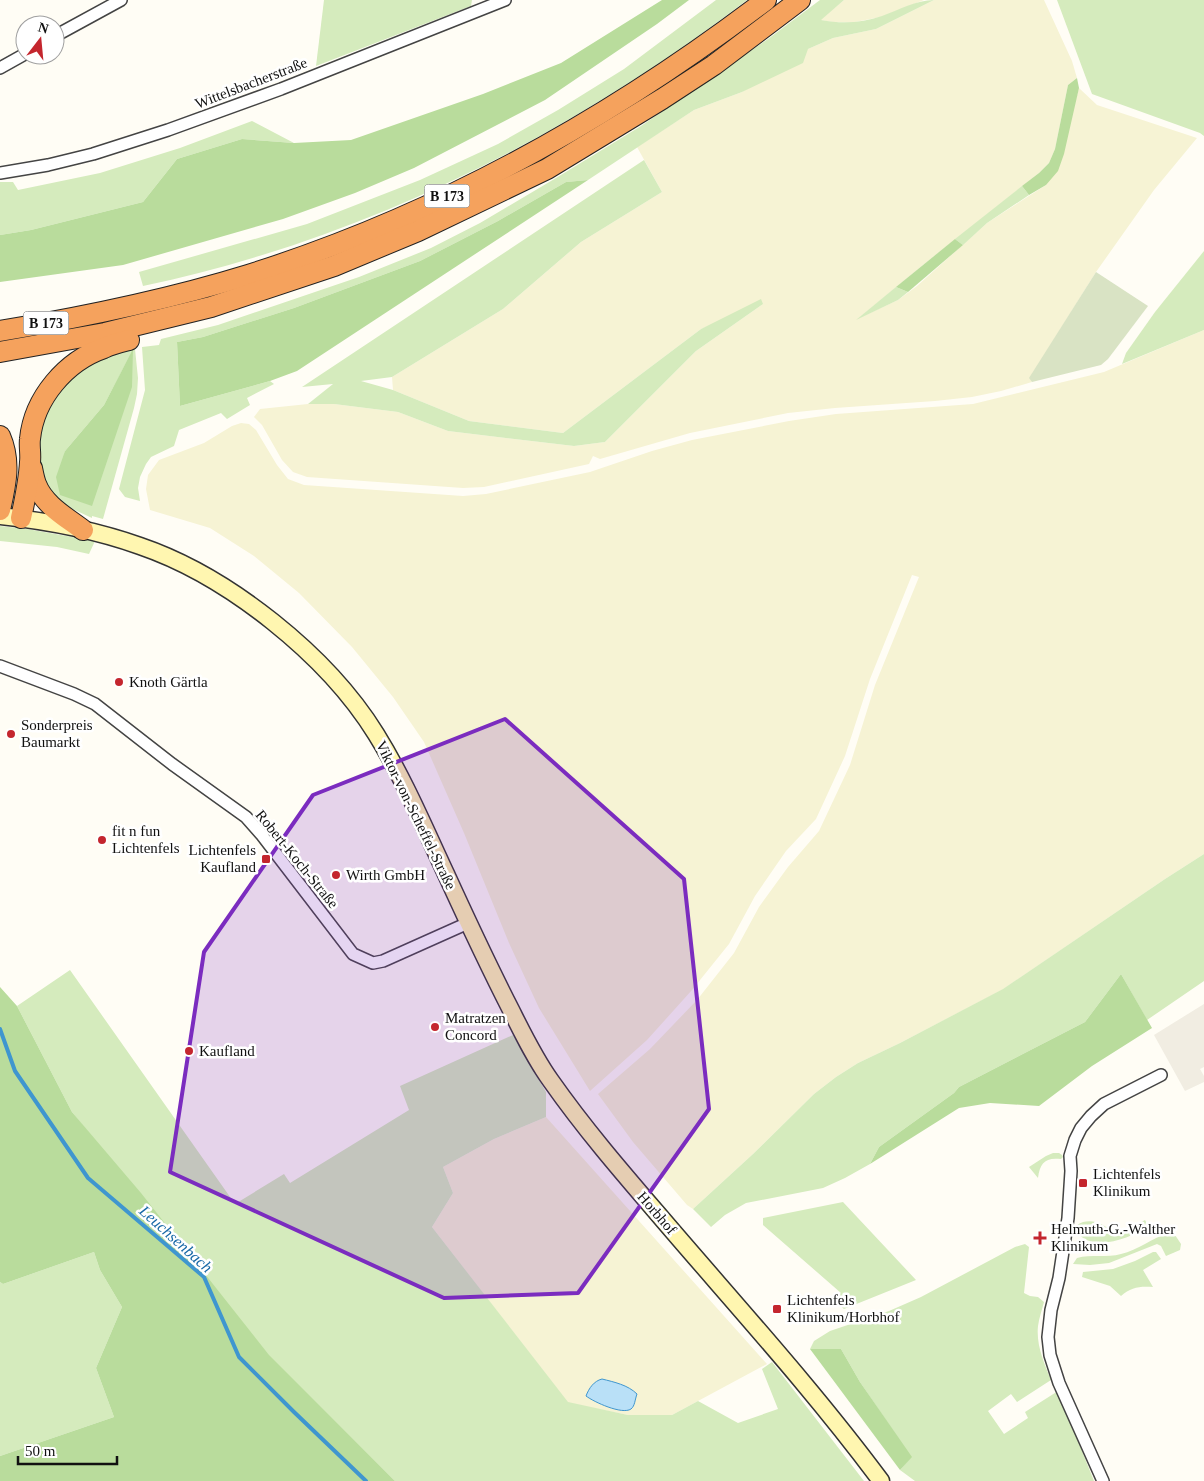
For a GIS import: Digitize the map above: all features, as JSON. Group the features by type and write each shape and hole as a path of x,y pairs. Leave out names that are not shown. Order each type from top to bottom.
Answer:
{"highway":[{"name":"B 173","path":"0,331 92,314 230,280 326,247 411,213 493,174 554,142 650,83 766,0"},
{"name":"B 173","path":"0,352 105,333 210,307 343,262 418,231 547,169 670,94 800,0"},
{"path":"20,518 27,493 30,440 34,419 42,400 56,381 72,365 102,348 139,337 210,307"},
{"path":"0,436 7,468 0,510"},
{"path":"30,461 36,484 44,498 83,530"}],"main road":[{"name":"Viktor-von-Scheffel-Straße","path":"0,516 83,530 142,546 178,561 207,578 247,603 282,629 338,684 376,734 399,776 468,923"},
{"name":"Horbhof","path":"468,923 533,1052 576,1116 808,1389 881,1481"}],"street":[{"path":"65,31 121,0"},
{"name":"Wittelsbacherstraße","path":"1,170 48,164 93,154 168,130 281,89 505,0"},
{"path":"0,68 15,60"},
{"name":"Robert-Koch-Straße","path":"0,666 95,704 172,764 246,817 353,954 373,963 383,961 468,923"},
{"path":"1103,1481 1059,1383 1050,1355 1048,1337 1051,1310 1059,1278 1068,1218 1070,1156 1078,1134 1091,1116 1104,1104 1161,1075"}],"highlighted area":[{"path":"505,719 684,879 709,1109 578,1293 444,1298 170,1172 204,952 313,795"}],"shaded area":[{"path":"844,0 924,0 881,17 855,22 820,20"},
{"path":"934,0 1044,0 1072,61 1077,78 1068,85 1055,149 1049,163 859,318 898,300 917,286 987,223 1046,185 1072,114 1079,88 1097,105 1197,138 1154,190 1096,272 1030,378 1032,382 972,397 788,413 690,433 600,459 593,456 589,464 484,487 463,488 307,477 293,472 282,460 262,425 254,417 260,409 308,404 334,404 398,412 448,431 574,446 605,442 696,351 763,304 701,329 563,433 469,421 393,390 392,377 503,309 581,242 662,192 637,147 694,110 742,92 808,49 833,38 876,29"},
{"path":"1204,330 1204,854 1002,990 858,1063 836,1077 814,1094 693,1209 687,1205 633,1142 598,1094 650,1049 697,1000 734,953 759,907 788,867 819,831 850,765 875,685 919,577 912,575 870,679 845,756 816,819 786,851 755,896 729,944 692,990 647,1040 590,1091 539,1008 509,943 424,742 393,697 352,647 299,593 254,556 210,528 150,510 146,489 148,475 159,460 204,443 232,426 241,423 249,424 256,430 277,465 288,479 304,485 463,496 486,494 590,472 692,440 789,421 836,414 973,404 1104,372"},
{"path":"1204,1004 1204,1067 1200,1069 1204,1076 1204,1082 1185,1091 1154,1035"},
{"path":"546,1117 767,1364 672,1415 628,1415 568,1403 432,1227 453,1193 443,1167 494,1139"}],"green space":[{"path":"324,0 472,0 471,6 316,66"},
{"path":"662,0 689,0 545,100 414,168 355,193 283,219 123,265 0,282 0,235 31,230 143,202 177,159 242,139 294,143 351,140 483,94 561,63"},
{"path":"716,0 747,0 679,49 608,96 536,138 461,177 384,211 305,241 225,266 143,286 139,272 307,224 420,180 498,144 624,69"},
{"path":"820,0 844,0 821,20 844,22 874,18 914,3 934,0 876,29 833,38 808,49 803,63 742,92 694,110 588,180 566,182 498,221 420,261 294,308 203,337 177,342 180,406 270,381 274,384 247,398 250,405 227,419 221,413 179,430 174,446 151,457 146,464 140,477 138,488 140,501 125,497 119,489 145,390 142,347 159,345 161,339 218,325 359,277 431,248 480,223 641,126 768,39"},
{"path":"1057,0 1204,0 1204,136 1092,94"},
{"path":"1077,78 1079,88 1064,154 1058,171 1046,185 1029,195 1022,186 1049,163 1055,149 1068,85"},
{"path":"252,121 294,143 242,139 177,159 143,202 31,230 0,235 0,182 13,182 18,190 100,173 180,148"},
{"path":"644,160 662,192 581,242 503,309 392,377 361,381 393,390 469,421 563,433 701,329 761,299 763,304 696,351 605,442 574,446 448,431 398,412 334,404 308,404 333,384 302,387"},
{"path":"588,180 297,371 270,381 180,406 177,342 203,337 294,308 420,261 498,221 566,182"},
{"path":"1022,186 1029,195 987,223 963,245 955,239"},
{"path":"955,239 963,245 908,292 896,287"},
{"path":"1204,251 1204,330 1122,364 1126,353 1155,312"},
{"path":"1096,272 1148,306 1108,359 1101,365 1032,382 1029,378"},
{"path":"896,287 908,292 898,300 856,320"},
{"path":"133,349 132,387 92,506 60,495 56,477 65,451 104,405"},
{"path":"135,349 138,378 134,408 103,519 92,516 92,518 64,505 45,484 37,450 38,428 56,393 84,366 110,354","holes":["133,350 60,495 65,451 104,405"]},
{"path":"0,526 95,541 89,554 57,547 0,541"},
{"path":"1204,854 1204,981 1147,1020 1121,974 1085,1022 959,1087 954,1093 879,1147 870,1164 845,1178 823,1188 746,1203 725,1215 711,1227 693,1209 814,1094 836,1077 858,1063 1003,989"},
{"path":"70,970 235,1204 284,1174 290,1183 409,1110 400,1086 513,1035 546,1092 546,1117 494,1139 443,1167 453,1193 432,1227 568,1402 628,1415 672,1415 698,1401 738,1423 778,1409 762,1369 772,1362 864,1481 395,1481 269,1356 72,1112 17,1006"},
{"path":"1121,974 1152,1028 1092,1066 1039,1106 990,1103 959,1108 870,1164 879,1147 954,1093 959,1087 1085,1022"},
{"path":"0,987 17,1006 72,1112 141,1193 269,1355 395,1481 0,1481 0,1456 114,1417 96,1368 122,1307 100,1270 94,1252 3,1284 0,1282"},
{"path":"1053,1153 1059,1153 1063,1157 1044,1162 1040,1168 1038,1178 1029,1167"},
{"path":"843,1202 916,1280 844,1309 833,1300 841,1293 763,1225 763,1218"},
{"path":"1145,1220 1149,1228 1111,1242 1091,1242 1075,1230 1077,1225 1088,1221 1103,1225 1116,1236"},
{"path":"1169,1233 1175,1235 1181,1244 1180,1250 1166,1256 1161,1246 1157,1244 1109,1263 1073,1264 1077,1258 1110,1256 1127,1252"},
{"path":"1025,1244 1029,1247 1024,1293 1038,1297 1044,1302 1038,1326 1038,1340 1051,1380 1017,1402 1011,1394 988,1411 1004,1434 1028,1418 1025,1412 1058,1391 1094,1481 915,1481 900,1470 911,1457 860,1382 841,1349 810,1349 814,1341 830,1331 889,1311 921,1297 1015,1247"},
{"path":"94,1252 100,1270 122,1307 96,1368 114,1417 0,1456 0,1282 3,1284"},
{"path":"1156,1252 1161,1259 1143,1270 1153,1287 1136,1288 1121,1296 1110,1286 1082,1277 1083,1272 1113,1269"},
{"path":"810,1349 841,1349 860,1382 912,1457 900,1470"}],"water":[{"path":"602,1379 625,1386 637,1394 631,1409 615,1409 586,1396 592,1385"}],"waterway":[{"name":"Leuchsenbach","path":"0,1029 15,1071 88,1178 204,1277 239,1357 366,1481"}],"place":[{"name":"Knoth Gärtla","path":"119,682"},
{"name":"Sonderpreis Baumarkt","path":"11,734"},
{"name":"fit n fun Lichtenfels","path":"102,840"},
{"name":"Lichtenfels Kaufland","path":"266,859"},
{"name":"Wirth GmbH","path":"336,875"},
{"name":"Matratzen Concord","path":"435,1027"},
{"name":"Kaufland","path":"189,1051"},
{"name":"Lichtenfels Klinikum","path":"1083,1183"},
{"name":"Helmuth-G.-Walther Klinikum","path":"1040,1238"},
{"name":"Lichtenfels Klinikum/Horbhof","path":"777,1309"}]}
